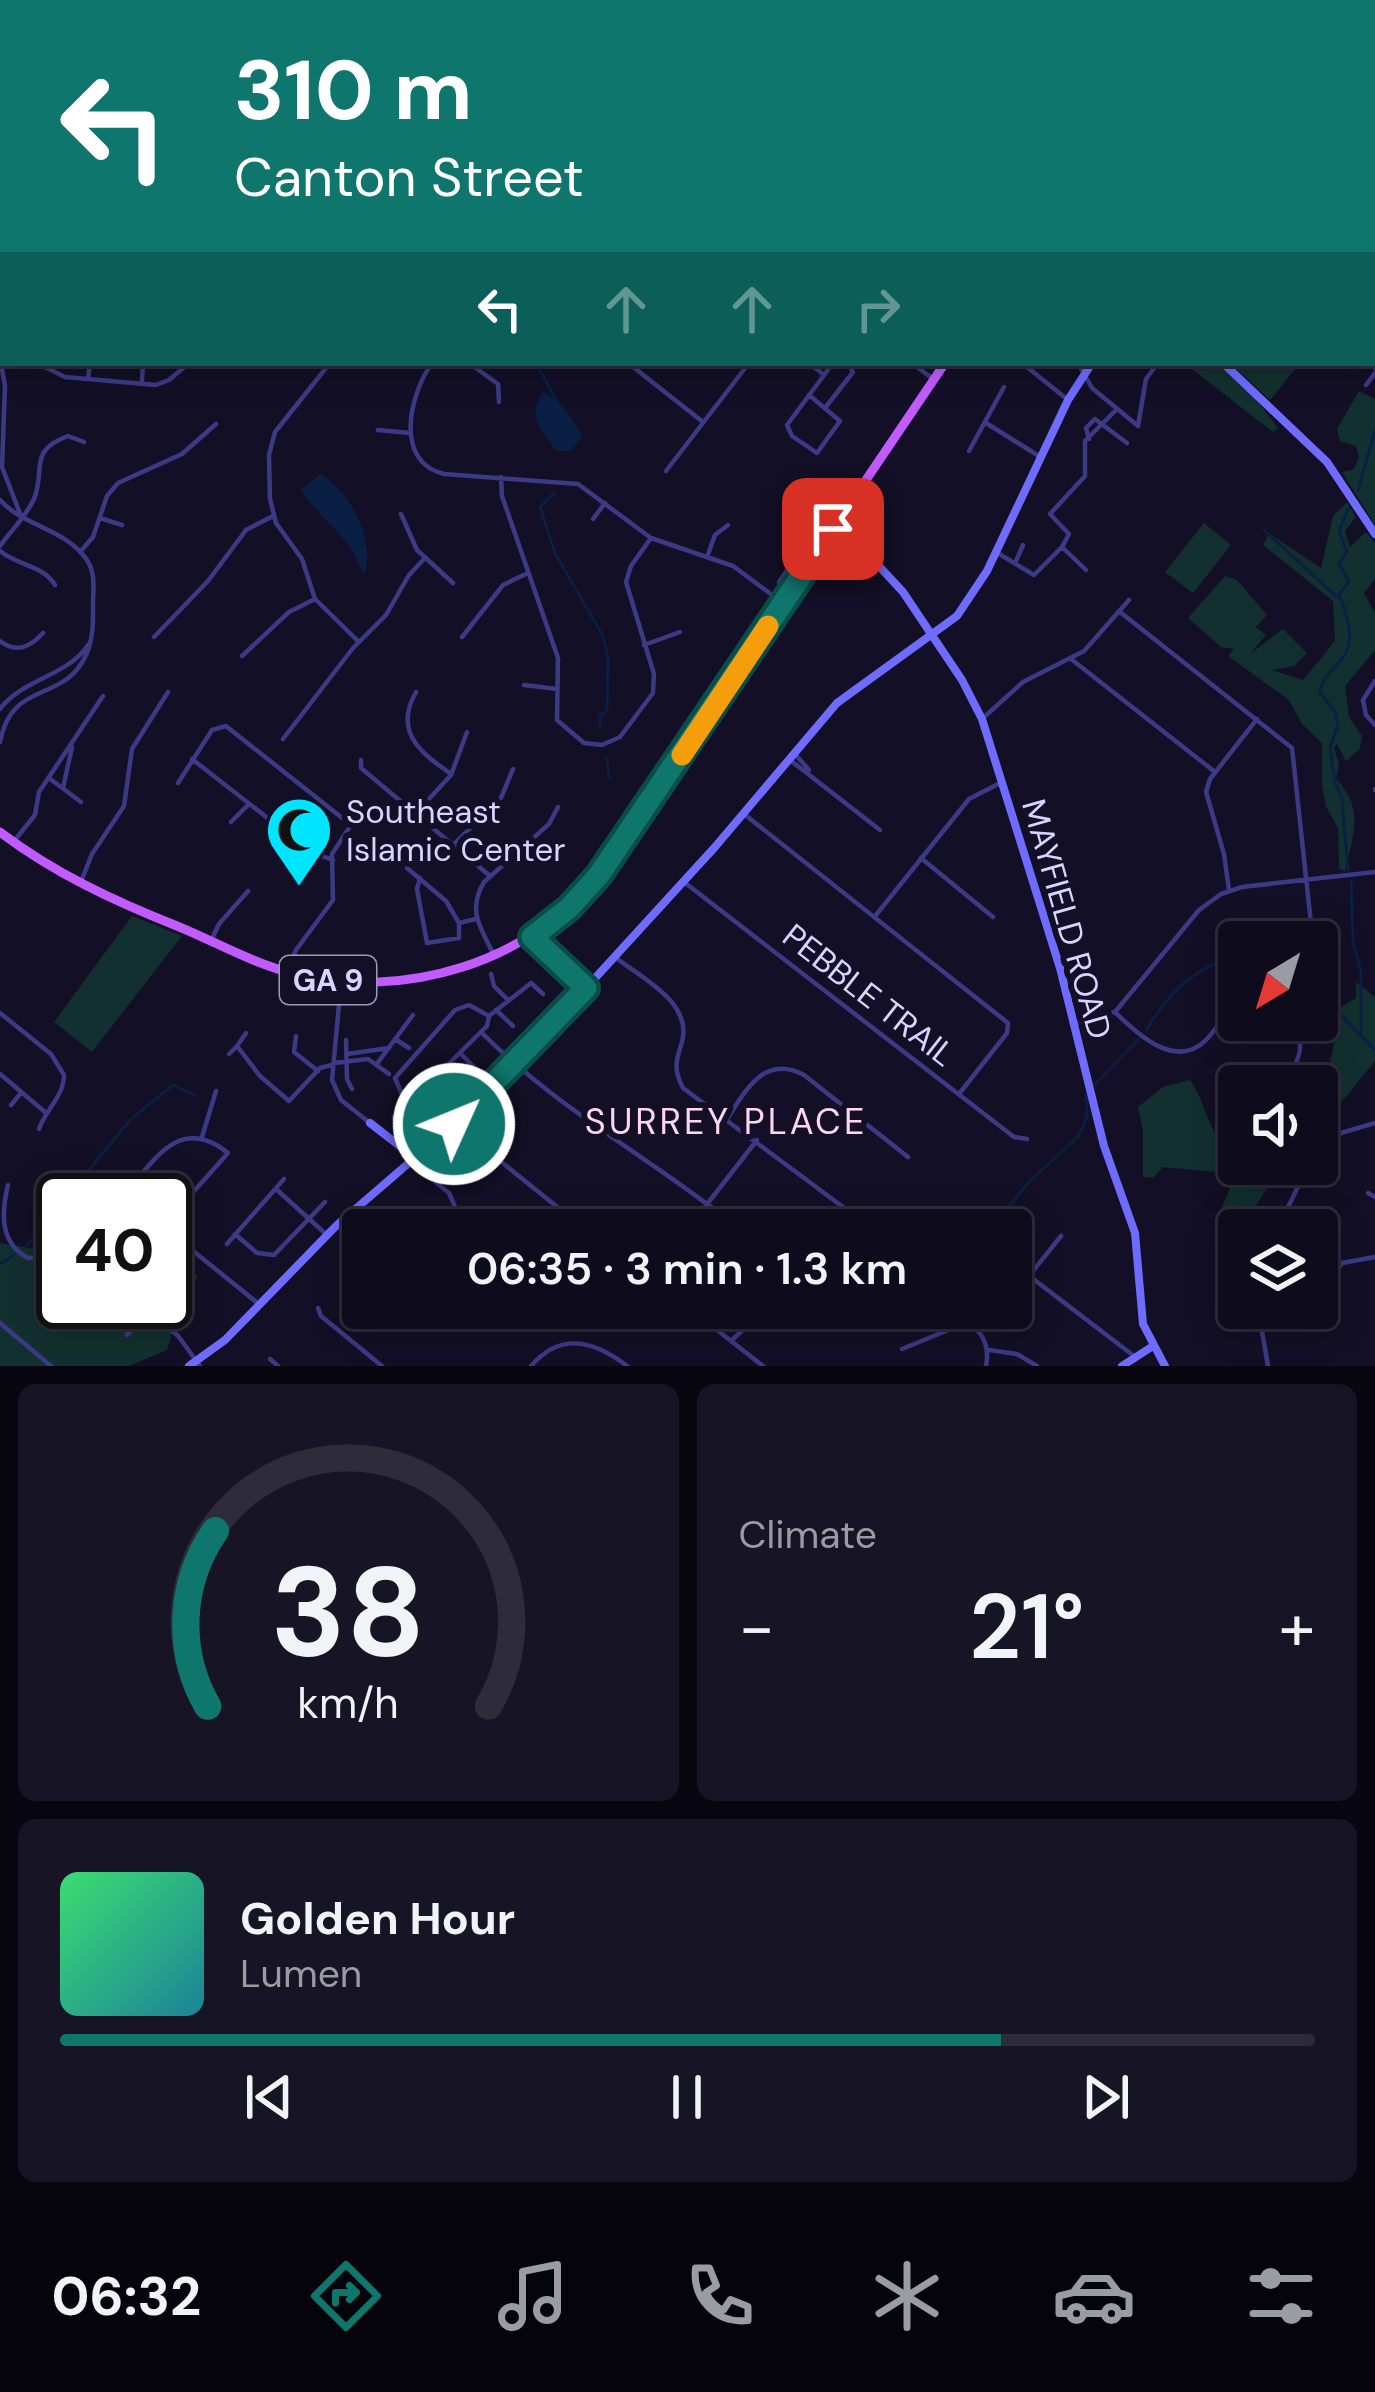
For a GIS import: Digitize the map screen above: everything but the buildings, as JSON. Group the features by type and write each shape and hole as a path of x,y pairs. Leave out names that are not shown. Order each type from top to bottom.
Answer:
{"main road":[{"name":"GA 9","path":"0,830 80,883 287,972 341,981 440,974 495,956 532,937 569,908 599,875 943,366"},
{"path":"843,513 848,539"},
{"name":"GA 9","path":"0,830 39,859"}],"street":[{"path":"1,366 4,479 21,516"},
{"path":"42,366 55,374 141,384 164,384 186,366"},
{"path":"88,379 90,366"},
{"path":"141,384 143,366"},
{"path":"328,366 271,443 273,516 302,559 315,599 359,642"},
{"path":"430,366 423,376 410,434 415,455 431,470 573,482 651,538 733,566 783,603"},
{"path":"474,366 501,381 499,402"},
{"path":"632,366 704,422"},
{"path":"666,471 747,366"},
{"path":"813,366 824,375"},
{"path":"808,395 841,424 820,451 813,452 786,428 808,395 831,366"},
{"path":"825,408 854,372 850,366"},
{"path":"916,366 933,380"},
{"path":"1026,366 1068,400"},
{"path":"1079,366 1084,376 1138,426 1146,379 1156,366"},
{"path":"170,1329 195,1364 327,1235 514,1065 684,882 837,703 933,636 967,604 1068,400 1090,366"},
{"path":"1225,366 1327,462 1375,534"},
{"path":"1366,385 1373,368"},
{"path":"969,451 1004,387"},
{"path":"0,412 3,402"},
{"path":"996,552 1034,575 1062,547 1069,534 1050,514 1085,476 1082,448 1117,409"},
{"path":"985,422 1042,458"},
{"path":"80,552 93,536 107,496 118,483 182,454 216,424"},
{"path":"1104,424 1127,442"},
{"path":"378,430 410,434"},
{"path":"55,585 44,572 16,563 0,549 36,494 38,464 47,448 68,436 84,442"},
{"path":"501,477 502,496 557,658 555,716 567,733 589,745 613,741 625,732 652,693 654,674 626,582 651,538"},
{"path":"0,500 80,552 94,579 91,640 83,661 70,676 10,712 0,742"},
{"path":"593,519 605,503"},
{"path":"401,514 424,559 453,583"},
{"path":"154,637 208,581 246,530 273,516"},
{"path":"100,518 122,525"},
{"path":"779,582 819,524 833,529"},
{"path":"706,557 715,535 728,525"},
{"name":"MAYFIELD ROAD","path":"833,529 890,576 967,688 982,719 1075,1024 1104,1146 1135,1233 1143,1324 1165,1366"},
{"path":"1016,561 1023,544"},
{"path":"1062,547 1086,570"},
{"path":"283,739 386,615 424,559"},
{"path":"788,569 800,578"},
{"path":"462,637 503,585 528,573"},
{"path":"242,656 289,612 315,599"},
{"path":"982,719 1023,682 1092,645 1129,600"},
{"path":"1120,612 1288,743 1295,756 1311,921"},
{"path":"644,645 680,632"},
{"path":"0,641 23,649 44,634"},
{"path":"0,709 13,694 77,659 91,640"},
{"path":"1071,659 1215,772"},
{"path":"1375,681 1363,700 1366,715 1375,725"},
{"path":"524,685 557,689"},
{"path":"80,883 92,854 124,806 132,749 168,692"},
{"path":"416,692 407,710 413,741 451,774"},
{"path":"15,840 35,815 39,793 103,696"},
{"path":"1229,890 1224,854 1206,799 1208,785 1257,719"},
{"path":"178,782 212,730 226,726 352,825 332,854 333,900 296,950 287,972"},
{"path":"416,813 451,774 467,732"},
{"path":"63,788 74,741"},
{"path":"792,757 880,830"},
{"path":"191,759 311,851 333,860"},
{"path":"361,760 362,768 490,876"},
{"path":"453,844 501,798 513,769"},
{"path":"49,778 80,802"},
{"path":"874,917 969,799 1002,782"},
{"path":"230,822 249,804"},
{"path":"495,956 476,919 478,892 549,824 558,807"},
{"path":"743,814 1008,1024 1007,1033 958,1094"},
{"path":"921,858 993,917"},
{"path":"407,868 420,878 446,901 459,923 459,938 427,943 417,889 420,878"},
{"path":"1075,1024 1115,1012 1199,910 1229,890 1375,872"},
{"name":"PEBBLE TRAIL","path":"684,882 1015,1137 1027,1138"},
{"path":"212,937 248,891"},
{"path":"459,923 476,919"},
{"path":"532,937 586,988"},
{"path":"615,957 677,1008 684,1028 676,1061 679,1080 689,1094 846,1209"},
{"path":"491,974 494,986 508,1000"},
{"path":"341,981 332,1064 340,1100 449,1193 456,1209"},
{"path":"405,1131 394,1117 487,1026 489,1016 531,982 543,994"},
{"path":"421,1114 395,1078 455,1010 470,1005 489,1016"},
{"path":"496,1010 513,1026"},
{"path":"1115,1012 1157,1046 1183,1052 1200,1045 1218,1027"},
{"path":"0,1013 51,1054 62,1069 63,1087 39,1129"},
{"path":"376,1065 413,1016"},
{"path":"481,1032 543,1090 714,1209"},
{"path":"230,1054 246,1033"},
{"path":"296,1036 294,1052 318,1071"},
{"path":"395,1039 409,1048"},
{"path":"346,1040 352,1089"},
{"path":"237,1046 260,1076 289,1101 318,1071 389,1048"},
{"path":"460,1053 473,1066"},
{"path":"346,1059 368,1059 389,1074"},
{"path":"443,1069 457,1084"},
{"path":"727,1119 758,1076 772,1069 789,1069 908,1156"},
{"path":"0,1074 45,1112"},
{"path":"201,1139 215,1090"},
{"path":"11,1105 21,1093"},
{"path":"1338,1135 1374,1123 1375,1112"},
{"path":"454,1124 560,1209"},
{"path":"142,1173 175,1141 201,1139 228,1153 192,1190"},
{"path":"704,1209 757,1140"},
{"path":"227,1244 284,1179"},
{"path":"8,1185 1,1223 16,1252 36,1259"},
{"path":"276,1189 327,1235"},
{"path":"235,1234 257,1253 268,1256 282,1250 325,1202"},
{"path":"1032,1272 1060,1236"},
{"path":"192,1250 260,1305"},
{"path":"1338,1261 1375,1257"},
{"path":"1338,1271 1342,1263"},
{"path":"1032,1278 1134,1356"},
{"path":"318,1309 382,1366"},
{"path":"0,1323 51,1366"},
{"path":"127,1335 132,1329"},
{"path":"716,1329 763,1366"},
{"path":"731,1341 744,1329"},
{"path":"902,1348 948,1329"},
{"path":"975,1329 989,1350 986,1366"},
{"path":"1262,1329 1268,1366"},
{"path":"531,1366 548,1350 575,1342 596,1345 627,1366"},
{"path":"1122,1366 1153,1346"},
{"path":"989,1350 1017,1354 1036,1366"},
{"path":"269,1359 278,1366"}],"green space":[{"path":"1188,366 1219,366 1252,394 1278,428 1273,432"},
{"path":"1233,366 1298,366 1270,400"},
{"path":"1359,391 1375,399 1375,525 1342,472 1354,469 1359,457 1356,446 1340,441 1337,429"},
{"path":"1347,502 1356,517 1345,531 1350,547 1366,532 1375,543 1375,579 1364,593 1375,613 1375,650 1345,686 1349,717 1362,736 1360,749 1346,761 1337,744 1334,748 1339,764 1336,779 1354,812 1345,871 1339,869 1338,828 1326,807 1322,743 1302,724 1289,700 1228,656 1234,649 1221,647 1188,618 1225,576 1237,580 1267,615 1256,627 1266,635 1250,654 1283,629 1307,653 1294,666 1272,670 1303,680 1335,641 1333,601 1263,545 1269,534 1321,568 1333,516"},
{"path":"1204,523 1231,545 1193,593 1165,572"},
{"path":"132,916 182,936 92,1052 54,1022"},
{"path":"1356,982 1375,997 1375,1061 1338,1104 1338,1065 1330,1065 1341,1007 1356,998"},
{"path":"1190,1080 1218,1137 1218,1172 1163,1167 1153,1178 1143,1177 1138,1107 1163,1087"},
{"path":"1231,1185 1269,1185 1253,1209 1221,1209"},
{"path":"0,1243 36,1249 36,1329 173,1329 167,1350 129,1366 0,1366"}],"water":[{"path":"543,392 566,411 582,437 571,451 556,451 538,423 536,410"},
{"path":"320,474 341,492 358,517 366,545 365,572 301,490"}],"waterway":[{"path":"538,366 557,402"},
{"path":"1358,491 1375,430"},
{"path":"554,493 540,507 555,553 603,636 608,657 607,711 600,715 600,726"},
{"path":"1348,509 1339,531 1347,552 1339,564 1349,582 1339,594 1349,644 1320,693 1338,724 1330,748 1342,799 1348,870"},
{"path":"1264,530 1337,597"},
{"path":"607,759 609,777"},
{"path":"1351,881 1353,942 1361,971 1361,1032"},
{"path":"1147,1029 1185,982 1218,963"},
{"path":"1338,1012 1375,1050"},
{"path":"1095,1084 1138,1040"},
{"path":"86,1173 131,1119 173,1085 196,1096"},
{"path":"1007,1209 1078,1137 1087,1117 1086,1095"},
{"path":"26,1247 36,1235"},
{"path":"0,1264 13,1256"}],"slow traffic":[{"path":"682,755 768,626"}],"place":[{"name":"Southeast Islamic Center","path":"299,889"}],"district":[{"name":"SURREY PLACE","path":"726,1121"}],"route":[{"path":"454,1124 586,988 532,937 569,908 599,875 833,529"}]}
